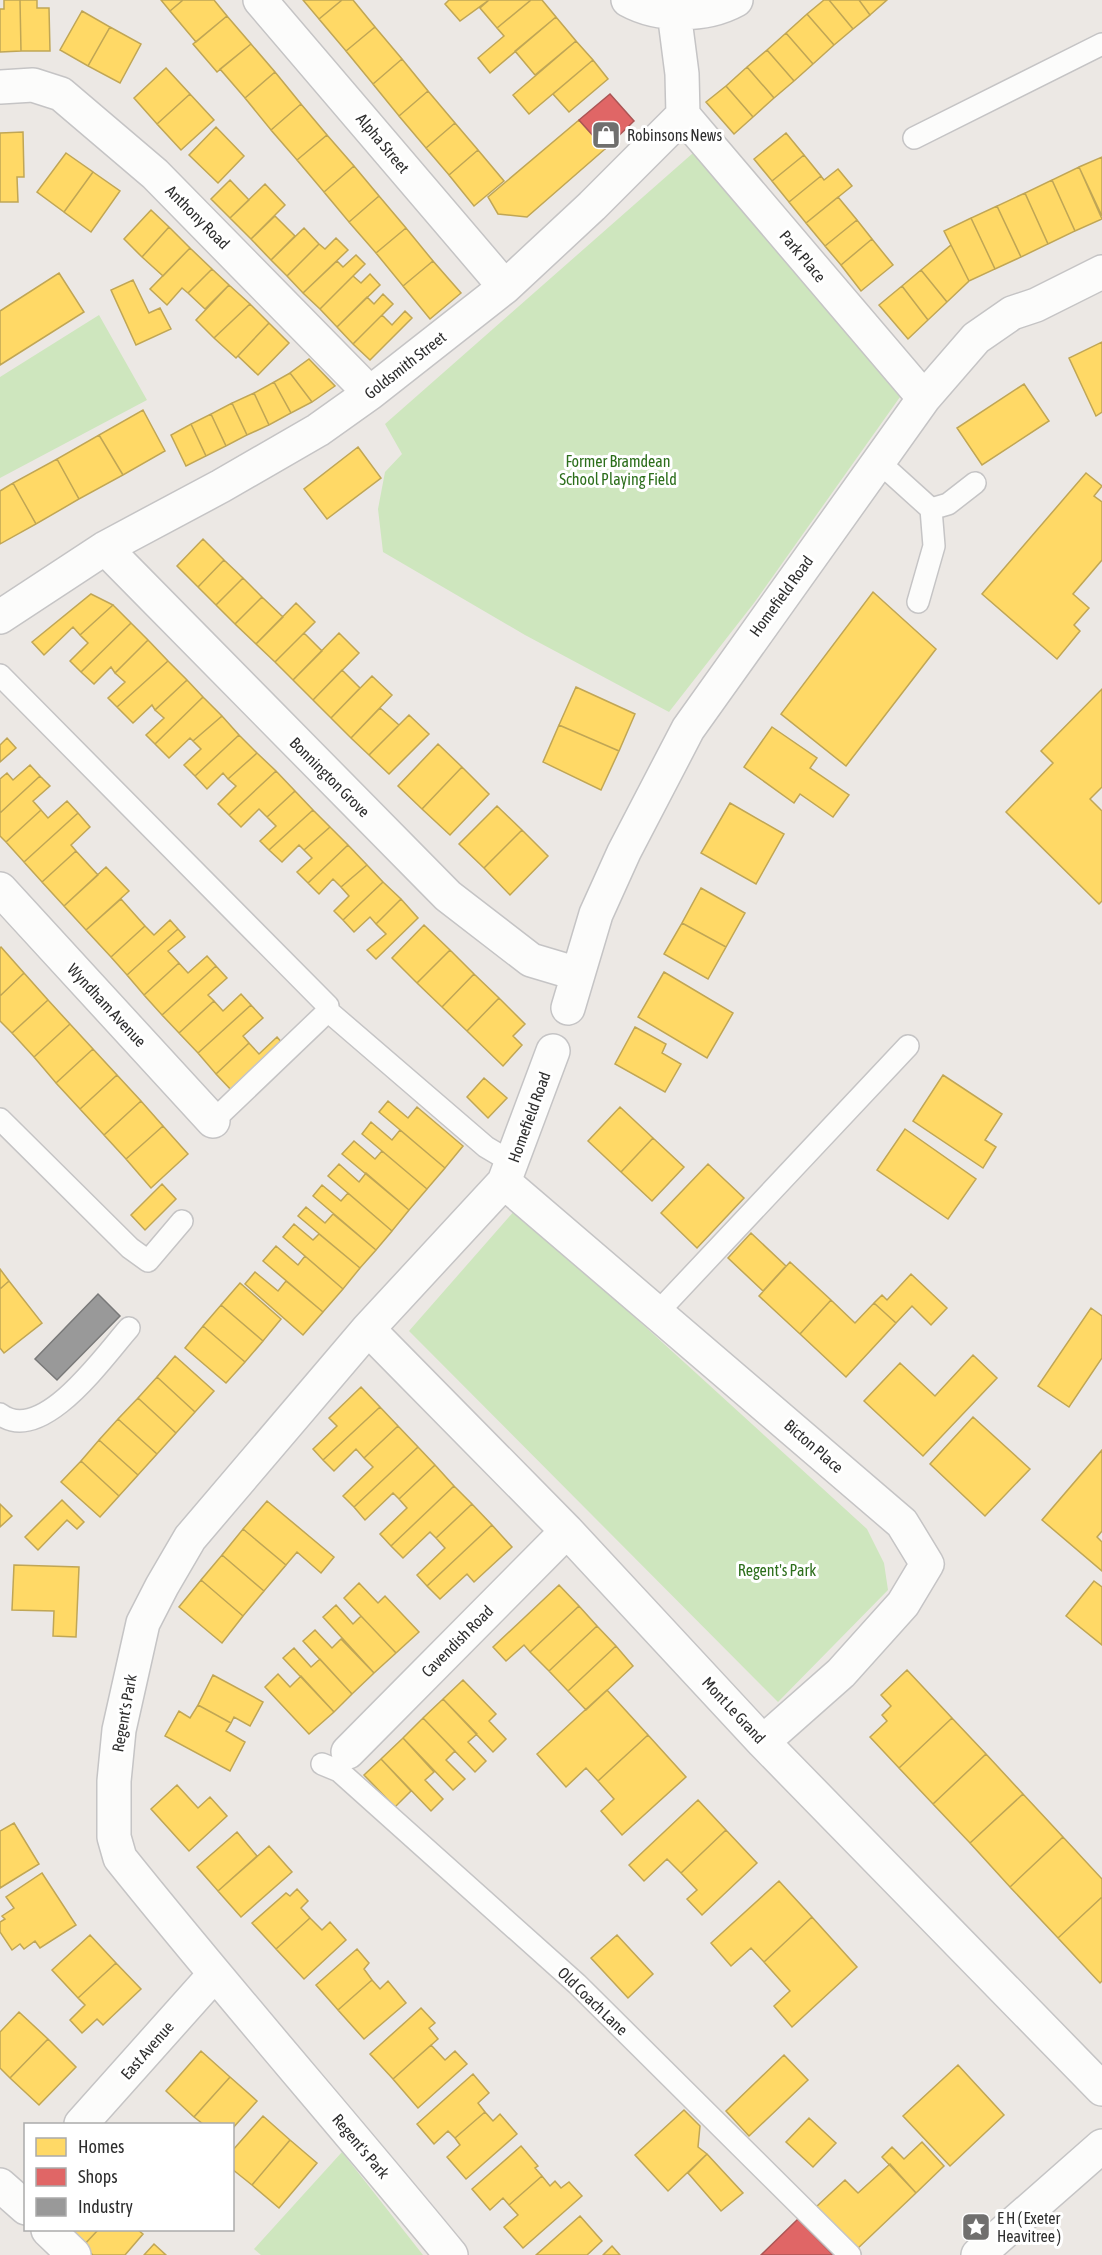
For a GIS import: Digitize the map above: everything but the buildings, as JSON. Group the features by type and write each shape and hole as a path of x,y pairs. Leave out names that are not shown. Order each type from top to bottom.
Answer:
{"street":[{"name":"Alpha Street","path":"260,0 505,287"},
{"path":"628,0 655,10 674,12 705,11 736,0"},
{"path":"674,12 682,74 683,115"},
{"name":"Anthony Road","path":"0,87 33,85 61,94 155,174 370,393"},
{"name":"Goldsmith Street","path":"0,617 105,548 221,486 318,430 370,393 505,287 601,198 683,115"},
{"name":"Park Place","path":"683,115 924,398"},
{"name":"Homefield Road","path":"568,1008 596,914 614,873 688,729 751,637 924,398 976,338 1012,313 1036,305 1102,272"},
{"name":"Bonnington Grove","path":"105,548 448,896 531,960 578,974"},
{"name":"Wyndham Avenue","path":"0,889 213,1121"},
{"name":"Homefield Road","path":"508,1172 554,1052"},
{"name":"Bicton Place","path":"508,1172 658,1312 902,1523 927,1564 903,1604 841,1673 763,1742"},
{"name":"Regent's Park","path":"451,2255 359,2143 214,1975 120,1858 114,1837 114,1781 118,1730 143,1623 190,1538 368,1329 508,1172"},
{"name":"Mont Le Grand","path":"368,1329 567,1531 763,1742 1102,2089"},
{"name":"Cavendish Road","path":"335,1758 567,1531"},
{"name":"East Avenue","path":"82,2123 214,1975"},
{"path":"978,2255 1102,2146"},
{"path":"50,2231 74,2255"}],"lane":[{"path":"914,138 1102,44"},
{"path":"879,462 931,509 934,546 918,602"},
{"path":"931,509 948,504 975,483"},
{"path":"0,675 328,1006 328,1011 486,1147 508,1172"},
{"path":"213,1121 328,1011"},
{"path":"658,1312 908,1046"},
{"path":"0,1119 130,1248 147,1261 182,1221"},
{"path":"0,1414 8,1420 23,1422 45,1415 61,1403 129,1328"},
{"name":"Old Coach Lane","path":"335,1758 339,1771 577,1984 850,2255"}],"green space":[{"name":"Former Bramdean School Playing Field","path":"693,153 900,397 754,603 669,712 525,635 383,552 378,509 385,472 402,454 385,424"},
{"path":"99,315 147,400 0,478 0,377"},
{"name":"Regent's Park","path":"516,1209 867,1529 884,1563 888,1590 778,1702 409,1331"},
{"path":"342,2152 423,2255 261,2255 254,2249"}],"place":[{"name":"Robinsons News","path":"606,135"},
{"name":"E H ( Exeter Heavitree )","path":"976,2227"}]}
